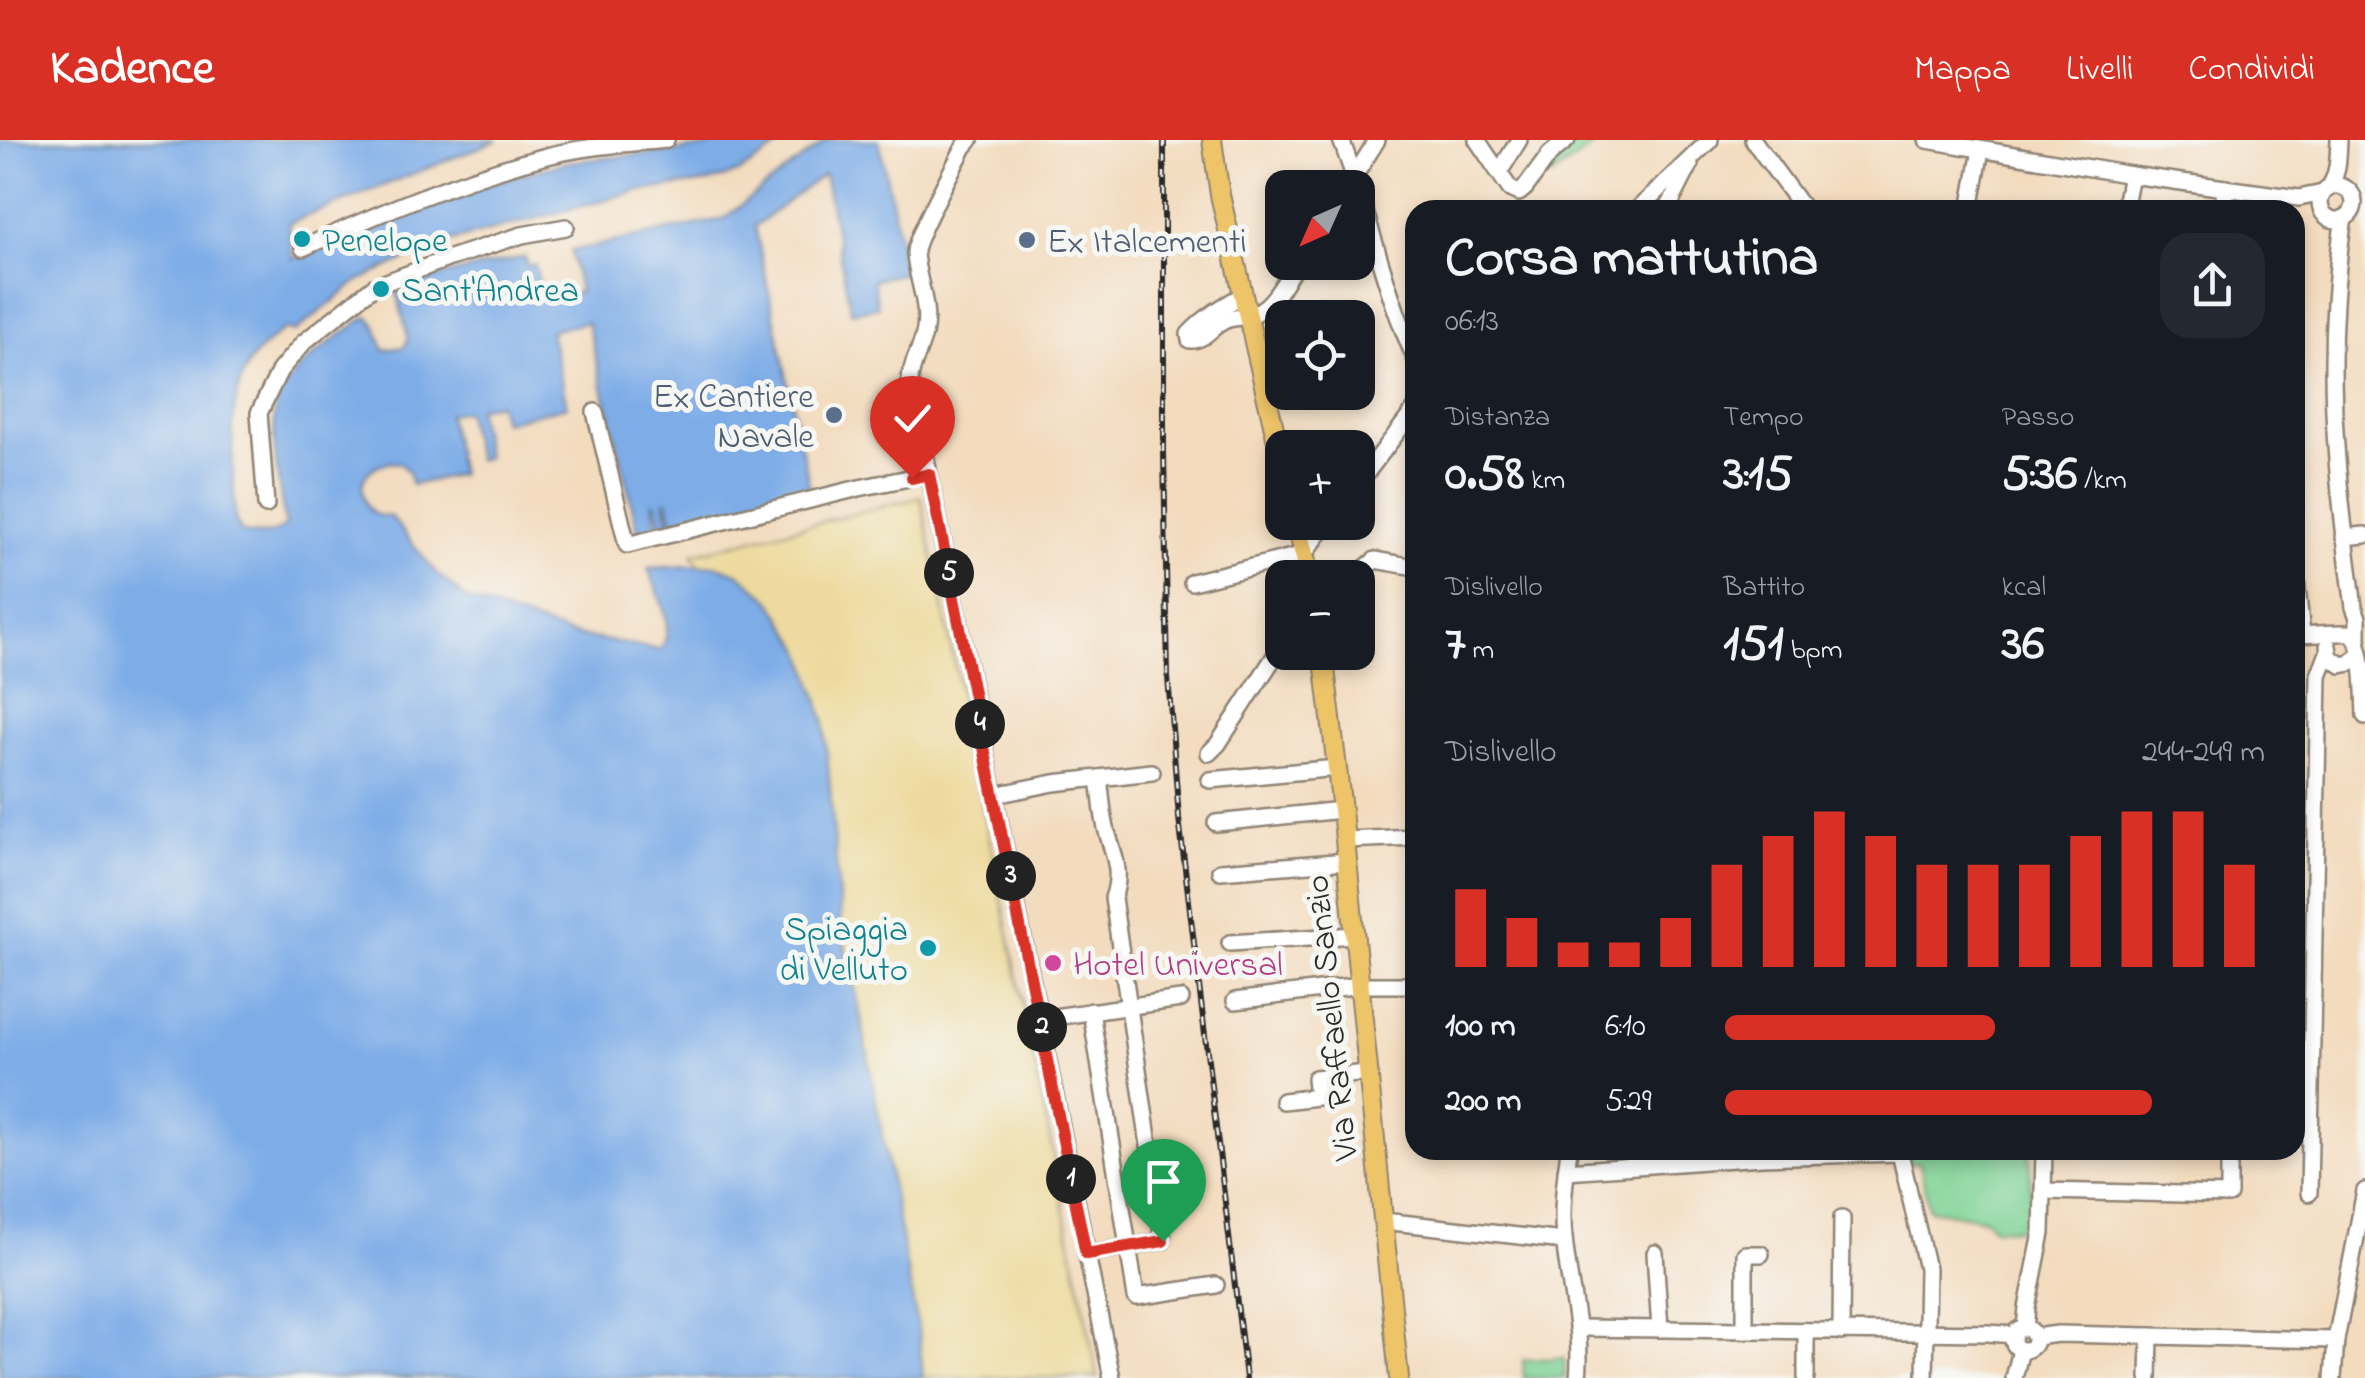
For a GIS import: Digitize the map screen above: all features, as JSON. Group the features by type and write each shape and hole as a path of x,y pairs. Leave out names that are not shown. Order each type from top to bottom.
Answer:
{"main road":[{"path":"1212,140 1220,195 1274,430"},
{"path":"1300,540 1306,560"},
{"name":"Via Raffaello Sanzio","path":"1325,670 1400,1378"}],"street":[{"path":"303,248 396,207 544,156 666,140"},
{"path":"970,140 914,248 926,325 910,380 1112,1378"},
{"path":"1342,140 1349,170"},
{"path":"1358,170 1377,140"},
{"path":"1477,140 1510,190 1519,193 1550,154 1568,140"},
{"path":"1500,171 1519,140"},
{"path":"1647,200 1710,140"},
{"path":"1754,140 1796,200"},
{"path":"1927,140 2131,175 2299,198 2337,186 2354,202"},
{"path":"2338,264 2320,202 2334,181 2339,140"},
{"path":"1972,200 1981,150"},
{"path":"1675,200 1696,154"},
{"path":"2309,1193 2319,675 2342,648 2354,608 2333,427 2331,360 2338,264 2354,202 2338,167"},
{"path":"2126,200 2131,175"},
{"path":"2224,200 2226,188"},
{"path":"2281,195 2292,200"},
{"path":"2305,206 2336,220 2354,202"},
{"path":"266,505 258,413 280,370 304,342 373,288 522,235 566,228"},
{"path":"1375,248 1405,333"},
{"path":"1243,295 1212,313 1188,337 1196,341 1228,318 1248,316 1270,303 1285,280"},
{"path":"594,412 627,545 929,474"},
{"path":"1375,462 1405,422"},
{"path":"2344,537 2365,535"},
{"path":"1192,582 1304,554 1314,540"},
{"path":"1375,561 1405,564"},
{"path":"2305,636 2342,648 2362,680 2365,716"},
{"path":"1209,753 1266,670"},
{"path":"1210,780 1337,768"},
{"path":"995,795 1034,786 1152,772"},
{"path":"1086,1254 1163,1241 1112,898 1119,880 1107,834 1100,778"},
{"path":"1216,823 1342,810"},
{"path":"1345,840 1405,837"},
{"path":"1220,871 1347,861"},
{"path":"1230,944 1354,934"},
{"path":"1235,1000 1360,986 1405,985"},
{"path":"1040,1019 1181,999"},
{"path":"1091,1011 1136,1297 1216,1284"},
{"path":"1283,1101 1317,1098 1315,1078 1368,1073"},
{"path":"1567,1160 1562,1213 1578,1328 1578,1378"},
{"path":"1566,1170 1717,1160"},
{"path":"1902,1160 1927,1269 1925,1378"},
{"path":"2014,1378 2042,1234 2044,1160"},
{"path":"2044,1192 2229,1195 2229,1160"},
{"path":"2333,1378 2336,1340 2365,1192"},
{"path":"1840,1332 1842,1218"},
{"path":"1383,1221 1564,1241"},
{"path":"1656,1253 1660,1329"},
{"path":"1745,1330 1745,1254 1761,1254"},
{"path":"1578,1328 2336,1340"},
{"path":"1806,1331 1806,1378"},
{"path":"2149,1378 2150,1336"}],"green space":[{"path":"1578,140 1601,140 1552,176 1550,164"},
{"path":"2030,1160 2031,1229 1993,1228 1987,1219 1929,1209 1920,1163 1908,1162"},
{"path":"1564,1358 1565,1378 1524,1378 1523,1360"}],"sand":[{"name":"Spiaggia di Velluto","path":"921,497 1098,1378 923,1378 919,1336 842,934 824,719 715,565 699,566 692,554"}],"water":[{"path":"0,140 498,140 289,223 293,259 357,227 422,202 567,162 704,148 727,140 789,140 738,173 710,182 637,191 441,244 358,281 295,332 284,329 250,362 242,378 234,417 235,519 242,533 260,535 276,532 285,525 274,439 276,405 281,393 307,361 363,319 369,317 376,326 384,350 405,347 408,337 395,286 525,257 528,266 535,265 543,300 579,292 571,251 723,219 827,140 879,140 906,273 873,280 878,307 851,312 824,174 755,226 810,488 673,523 665,501 670,524 661,526 653,503 657,527 638,531 587,322 550,331 567,406 503,422 498,403 477,408 486,457 477,460 465,411 448,414 460,474 412,485 400,463 383,464 365,477 363,492 372,512 391,517 437,574 468,600 569,634 660,650 665,641 666,621 648,568 715,565 738,573 771,600 803,651 824,719 842,934 919,1336 923,1378 0,1378"}],"railway":[{"path":"1164,140 1168,677 1179,818 1246,1378"}],"place":[{"name":"Penelope","path":"302,239"},
{"name":"Ex Italcementi","path":"1027,240"},
{"name":"Sant'Andrea","path":"381,289"},
{"name":"Ex Cantiere Navale","path":"834,415"},
{"name":"Spiaggia di Velluto","path":"928,948"},
{"name":"Hotel Universal","path":"1053,963"}],"route":[{"path":"912,478 929,474 1086,1254 1163,1241"}]}
